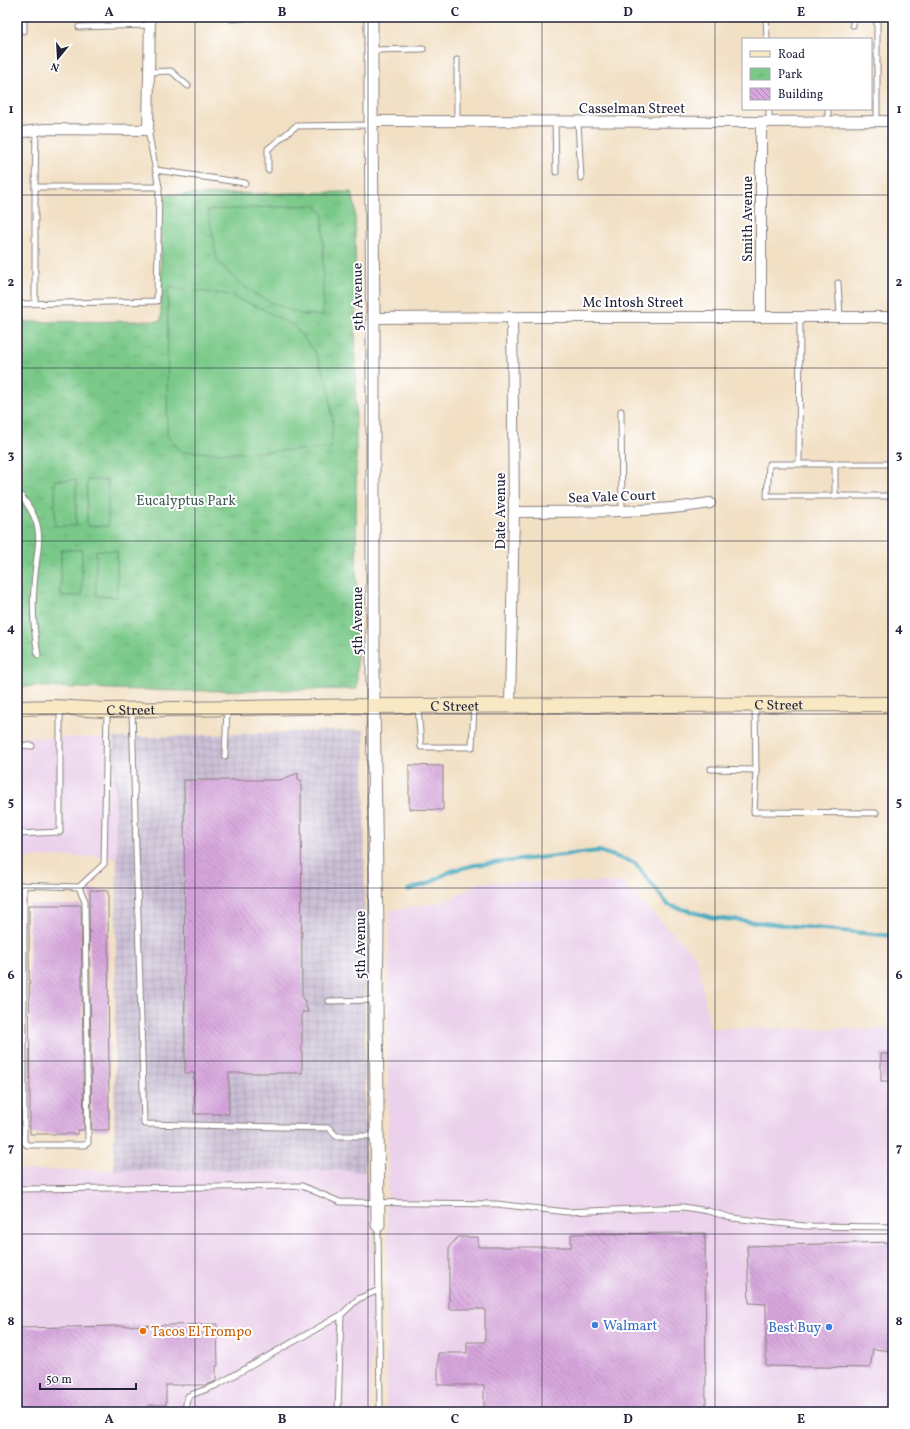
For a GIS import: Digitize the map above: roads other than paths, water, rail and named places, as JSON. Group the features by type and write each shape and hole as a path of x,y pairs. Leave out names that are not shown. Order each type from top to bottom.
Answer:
{"main road":[{"name":"C Street","path":"17,708 107,710 373,706 893,704"}],"street":[{"name":"5th Avenue","path":"371,17 373,706 378,1225"},
{"path":"17,132 45,129 148,130 150,21"},
{"name":"Casselman Street","path":"371,123 893,121"},
{"name":"Smith Avenue","path":"761,316 765,122"},
{"name":"Mc Intosh Street","path":"373,318 761,316 893,317"},
{"name":"Date Avenue","path":"510,705 514,512 512,317"},
{"name":"Sea Vale Court","path":"514,512 622,511 681,508 710,503"}],"lane":[{"path":"24,17 24,31"},
{"path":"232,19 253,17"},
{"path":"766,17 767,38"},
{"path":"853,25 854,17"},
{"path":"877,17 877,121"},
{"path":"79,27 150,21"},
{"path":"371,50 423,49"},
{"path":"457,60 457,122"},
{"path":"149,72 171,71 188,86"},
{"path":"765,122 769,110"},
{"path":"828,110 828,121"},
{"path":"555,122 556,172"},
{"path":"578,122 581,178"},
{"path":"268,170 268,149 296,126 371,123"},
{"path":"35,303 36,130"},
{"path":"17,304 157,301 159,187 148,130"},
{"path":"156,170 245,183"},
{"path":"35,187 159,187"},
{"path":"838,283 840,317"},
{"path":"799,464 800,316"},
{"path":"621,411 622,511"},
{"path":"893,464 769,464 767,496 893,496"},
{"path":"835,464 835,496"},
{"path":"17,491 36,518 39,534 33,612 38,655"},
{"path":"754,704 756,770 754,812 876,813"},
{"path":"418,706 421,747 472,747 474,706"},
{"path":"17,834 60,832 60,708"},
{"path":"225,756 227,708"},
{"path":"132,709 144,1124 329,1128 336,1136 377,1136"},
{"path":"17,885 79,887 104,864 107,710"},
{"path":"17,745 32,746"},
{"path":"711,769 756,770"},
{"path":"24,886 24,1142 27,1145 84,1145 88,1143 85,901 79,887"},
{"path":"329,1001 376,1000"},
{"path":"17,1188 302,1186 340,1202 497,1204 567,1212 683,1207 708,1211 732,1218 806,1226 893,1227"},
{"path":"378,1225 380,1412"},
{"path":"186,1412 185,1408 188,1396 215,1386 341,1315 358,1298 379,1290"},
{"path":"338,1412 341,1315"}],"waterway":[{"path":"408,890 427,884 451,871 475,865 599,851 635,863 668,905 714,918 893,936"}],"place":[{"name":"Walmart","path":"595,1325"},
{"name":"Best Buy","path":"829,1327"},
{"name":"Tacos El Trompo","path":"143,1331"}],"park label":[{"name":"Eucalyptus Park","path":"186,500"}]}
